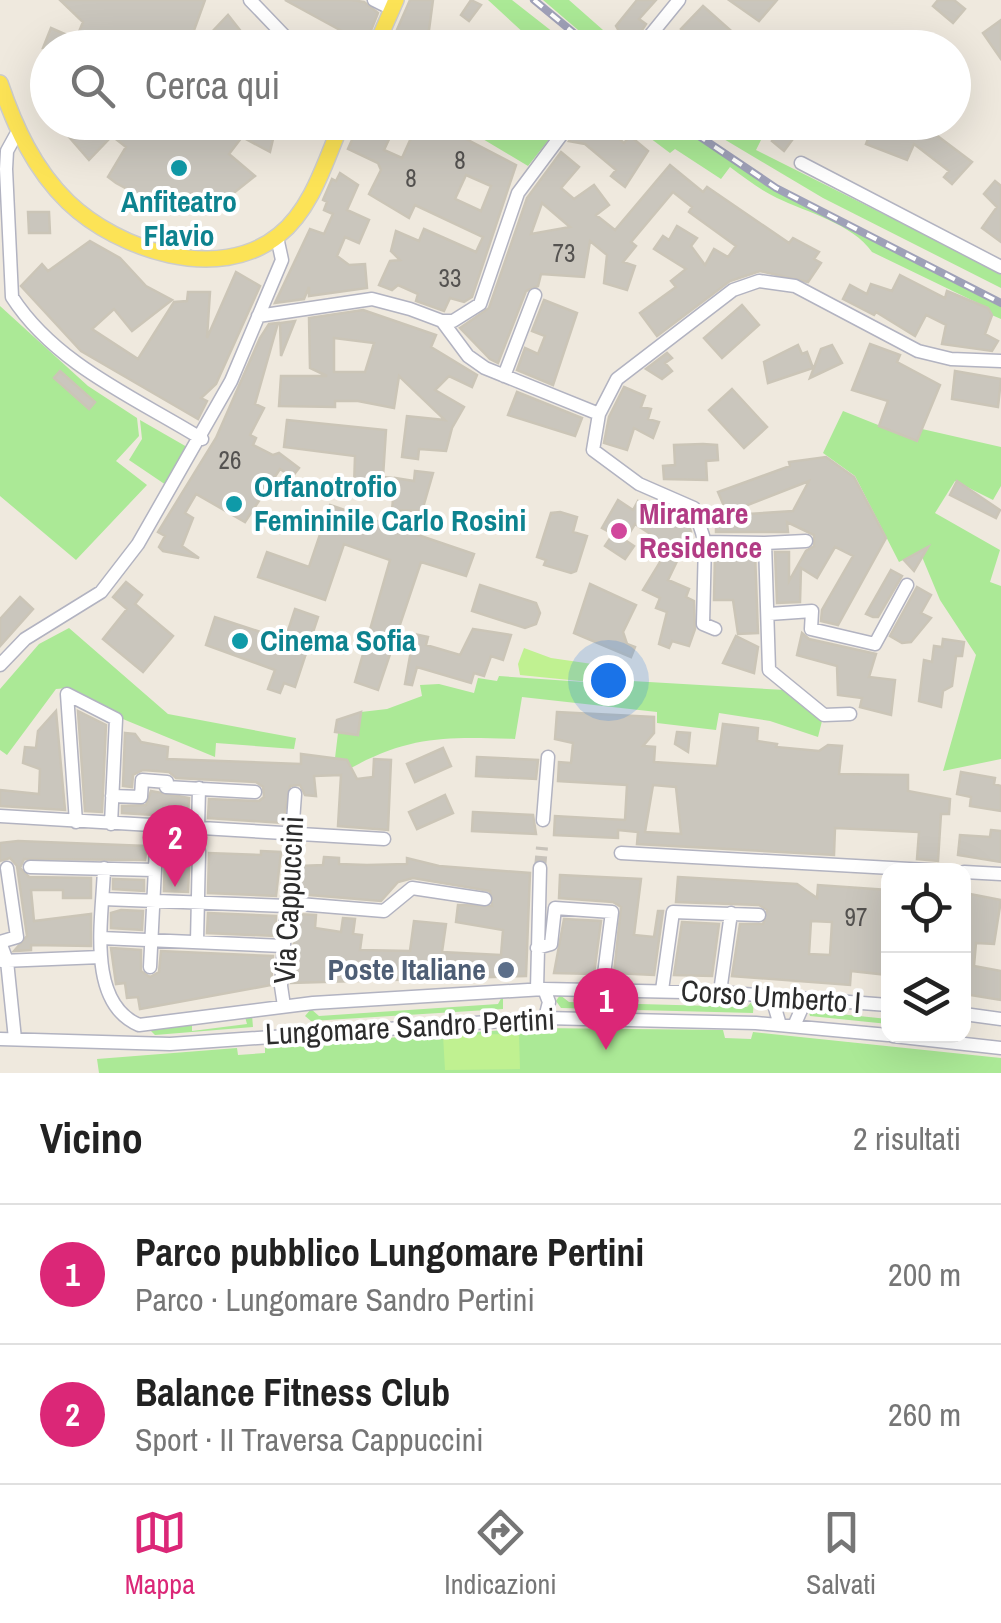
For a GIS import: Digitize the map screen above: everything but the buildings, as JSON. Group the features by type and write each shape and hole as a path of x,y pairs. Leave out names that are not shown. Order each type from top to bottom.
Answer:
{"main road":[{"path":"383,30 394,4"},
{"path":"0,83 18,131 34,159 66,200 89,220 137,244 203,259 232,256 277,238 309,197 334,140"}],"street":[{"path":"250,0 279,30"},
{"path":"374,0 394,4"},
{"path":"655,30 679,0"},
{"path":"18,131 3,168 4,265 12,297 22,314 104,382 202,439"},
{"path":"258,316 372,299 452,321 480,304 518,193 558,140"},
{"path":"801,164 1001,267"},
{"path":"0,666 25,639 101,592 117,574 202,439 282,260 277,238"},
{"path":"715,628 703,624 704,542 694,508 639,484 593,450 599,414 616,379 733,290 759,281 795,286 918,351 951,358 1001,361"},
{"path":"504,376 536,295"},
{"path":"442,321 468,356 504,376 599,414"},
{"path":"704,542 806,541"},
{"path":"766,543 769,670 824,715 850,714"},
{"path":"769,614 812,611 811,628 874,644 907,585"},
{"path":"76,822 67,694 116,719 110,824"},
{"path":"544,820 548,756"},
{"path":"112,796 141,797 142,780 255,792"},
{"path":"198,828 199,788"},
{"name":"Via Cappuccini","path":"285,1006 281,986 296,794"},
{"path":"0,816 384,839"},
{"path":"150,967 156,848"},
{"path":"197,942 199,851"},
{"path":"621,853 881,867"},
{"path":"30,866 155,870"},
{"path":"7,868 6,906 17,936 0,942 8,1039"},
{"path":"4,961 101,957 104,868"},
{"path":"537,989 549,1002 538,1018 525,1003 537,989 540,868"},
{"path":"971,872 1001,874"},
{"path":"103,898 384,911 412,888 485,899"},
{"path":"537,948 551,944 554,908 612,912 602,990"},
{"path":"662,990 673,912 759,915"},
{"path":"720,992 731,914"},
{"path":"101,938 284,946"},
{"name":"Corso Umberto I","path":"101,957 101,978 128,1018 139,1025 285,1006 537,989 720,992 881,1004"},
{"path":"780,996 776,1008 787,1025 800,1010 797,997"},
{"path":"285,1006 299,1016 288,1034 274,1020 285,1006"},
{"path":"971,1015 1001,1019"},
{"name":"Lungomare Sandro Pertini","path":"8,1039 111,1044 538,1018 787,1025 881,1034"},
{"name":"Lungomare Sandro Pertini","path":"959,1043 1001,1048"}],"green space":[{"path":"488,0 512,0 550,30 521,30"},
{"path":"543,0 569,0 603,30 578,30"},
{"path":"484,140 549,140 528,166"},
{"path":"653,140 700,140 775,189 1001,306 1001,319 987,313 988,308 872,252 841,226 771,195 730,167 721,179 675,149 670,153"},
{"path":"726,140 761,140 756,150 1001,273 1001,288 823,198"},
{"path":"0,306 88,386 137,418 139,436 116,461 147,485 76,560 0,496"},
{"path":"843,411 916,440 922,429 1001,447 1001,486 993,500 955,481 935,513 1000,550 990,582 1001,586 1001,759 943,771 976,655 940,600 920,552 899,562 855,476 823,453"},
{"path":"140,420 187,447 166,485 129,460 142,439"},
{"path":"69,628 168,714 296,738 294,749 216,743 215,757 118,717 69,688 56,689 7,755 0,750 0,689 39,644"},
{"path":"524,648 551,658 613,667 609,684 520,675 518,664"},
{"path":"499,676 599,683 627,694 632,681 785,690 823,717 818,737 770,721 719,713 716,730 657,723 657,712 522,697 515,739 431,740 393,749 351,768 347,760 335,758 338,733 358,735 361,712 387,709 422,696 420,685 439,684 474,693 478,678 497,681"},
{"path":"503,995 503,1009 311,1021 305,1016 311,1009 319,1016 498,1004"},
{"path":"560,995 569,1002 747,1007 754,999 753,1013 561,1008 556,1001"},
{"path":"815,1004 820,1012 881,1018 881,1023 810,1016 807,1007"},
{"path":"252,1015 253,1027 155,1035 150,1030 192,1023 192,1031 247,1024 245,1017"},
{"path":"537,1028 723,1030 725,1038 751,1039 753,1032 1001,1058 1001,1073 99,1073 97,1059 237,1048 238,1055 265,1053 265,1046"},
{"path":"519,1034 520,1069 445,1070 443,1035"}],"tunnel":[{"path":"540,868 542,847"}],"railway":[{"path":"534,0 570,30"},
{"path":"705,140 776,188 1001,303"}],"place":[{"name":"Anfiteatro Flavio","path":"179,168"},
{"name":"Orfanotrofio Femininile Carlo Rosini","path":"234,504"},
{"name":"Miramare Residence","path":"619,531"},
{"name":"Cinema Sofia","path":"240,641"},
{"name":"Balance Fitness Club","path":"175,887"},
{"name":"Poste Italiane","path":"506,970"},
{"name":"Parco pubblico Lungomare Pertini","path":"606,1050"}]}
